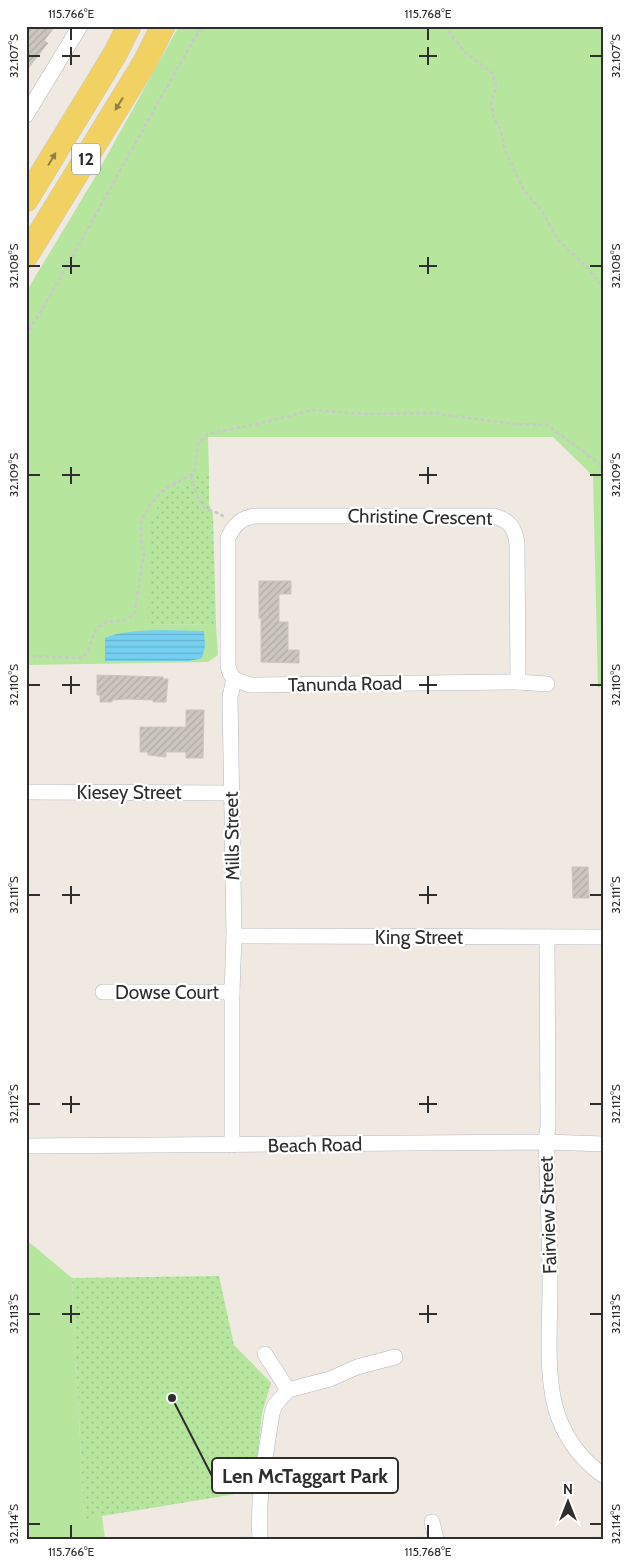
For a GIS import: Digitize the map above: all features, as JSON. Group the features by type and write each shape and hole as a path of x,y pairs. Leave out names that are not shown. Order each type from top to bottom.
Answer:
{"main road":[{"name":"12","path":"26,200 116,54 129,26"},
{"name":"12","path":"26,256 145,62 163,26"}],"street":[{"path":"26,115 80,26"},
{"name":"Christine Crescent","path":"234,527 245,518 255,516 494,516 503,519 512,524 518,544 518,682"},
{"name":"Mills Street","path":"232,1145 234,936 230,697 234,679 228,666 228,538 234,527"},
{"name":"Tanunda Road","path":"234,679 250,685 518,682 547,684"},
{"name":"Kiesey Street","path":"26,792 231,793"},
{"name":"King Street","path":"234,936 604,937"},
{"name":"Fairview Street","path":"547,937 548,1126 546,1142 550,1276 550,1383 558,1416 572,1444 594,1469 604,1476"},
{"name":"Dowse Court","path":"103,992 232,992"},
{"name":"Beach Road","path":"26,1146 546,1142 604,1144"},
{"path":"265,1354 288,1390"},
{"path":"260,1539 259,1515 272,1412 275,1405 288,1390 330,1379 357,1367 395,1356"},
{"path":"432,1522 436,1539"}],"path":[{"path":"26,336 202,26"},
{"path":"444,26 466,53 492,72 496,86 491,103 494,118 501,130 504,148 523,189 542,211 558,240 586,266 604,288"},
{"path":"26,656 82,658 87,654 97,629 104,623 126,620 134,615 144,552 141,538 141,522 151,503 165,489 194,473 198,443 208,434 312,410 366,414 433,413 513,424 547,426 604,467"},
{"path":"191,476 196,493 205,508 221,514 234,527"},
{"path":"602,843 604,816"}],"green space":[{"path":"179,26 604,26 604,684 598,688 593,476 553,437 208,437 209,474 201,474 148,624 216,625 218,655 208,662 26,665 26,292 94,179"},
{"path":"201,474 209,474 209,504 213,515 216,625 148,624 150,524 163,496"},
{"path":"26,1242 30,1243 72,1278 84,1518 102,1516 105,1539 26,1539"},
{"path":"219,1276 234,1345 271,1383 262,1413 254,1491 84,1519 72,1278"}],"water":[{"path":"154,630 204,631 205,646 202,658 189,661 105,661 105,638 127,632"}],"building":[{"path":"26,26 55,26 44,41 48,43 26,71"},
{"path":"259,581 291,581 291,594 279,594 279,622 288,622 288,650 299,650 299,663 261,662"},
{"path":"97,675 163,677 163,679 168,679 166,702 126,699 100,702 100,695 97,695"},
{"path":"186,710 204,710 203,758 186,758 186,752 166,752 166,757 148,755 148,752 140,752 140,727 186,727"},
{"path":"572,867 588,867 589,898 573,898"}],"place":[{"name":"Len McTaggart Park","path":"172,1398"}]}
